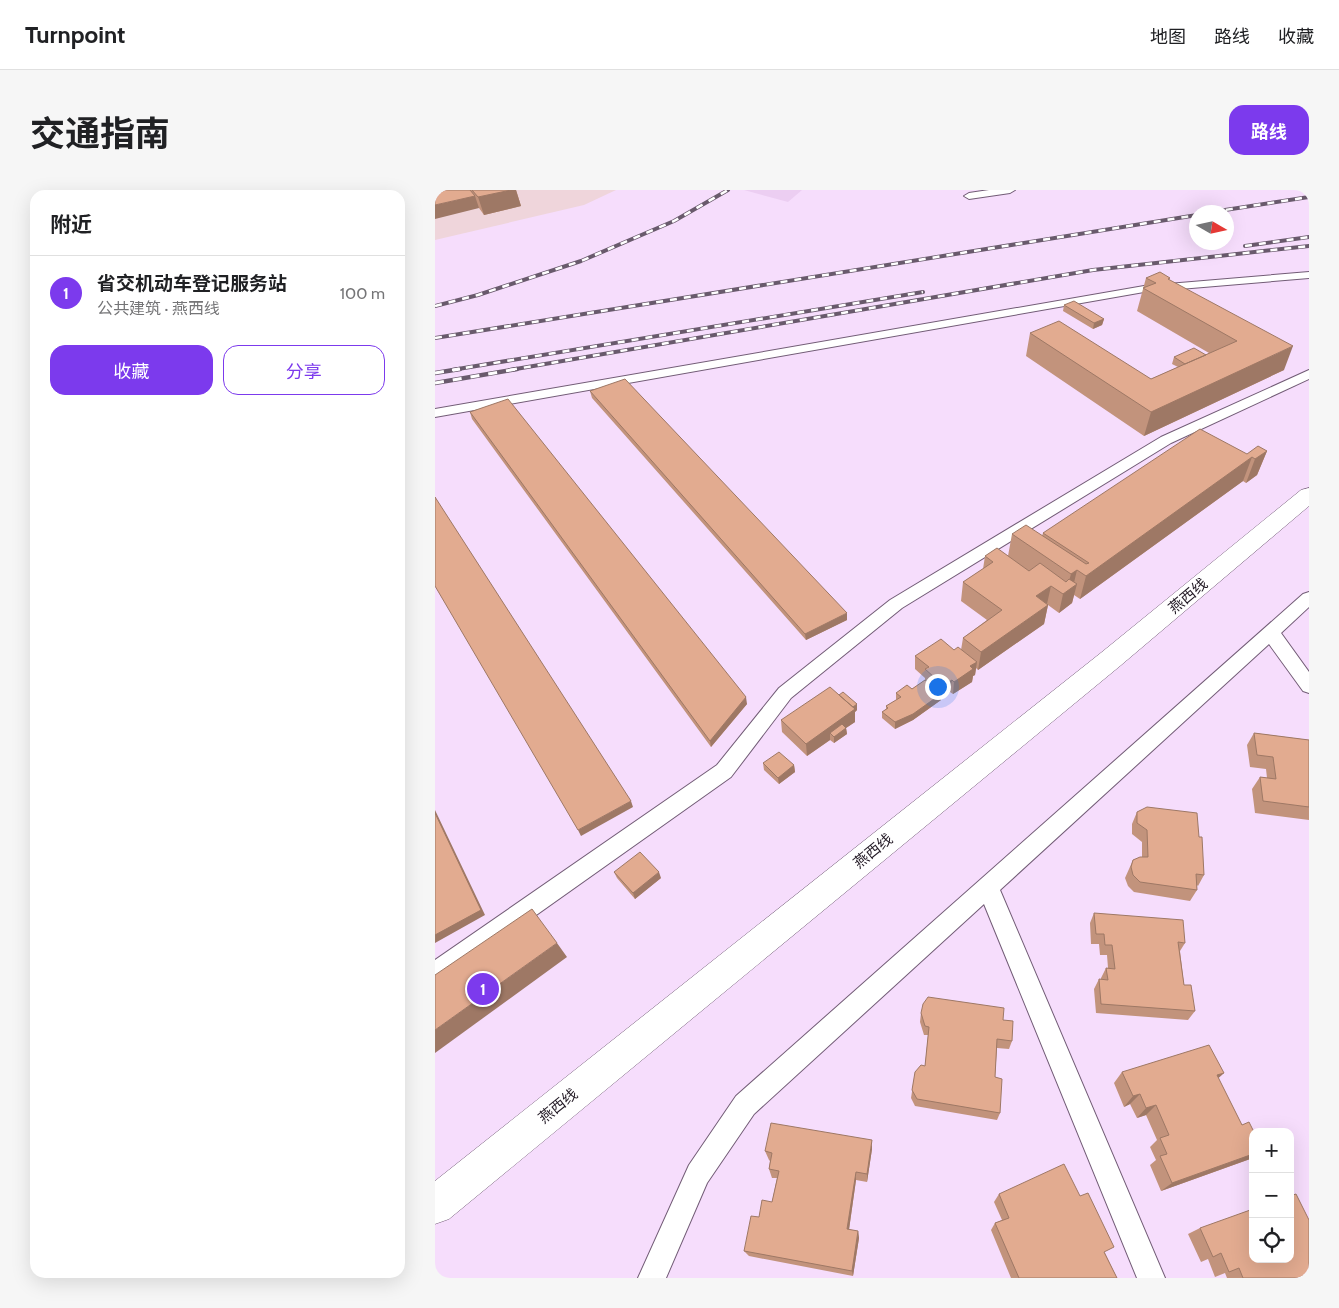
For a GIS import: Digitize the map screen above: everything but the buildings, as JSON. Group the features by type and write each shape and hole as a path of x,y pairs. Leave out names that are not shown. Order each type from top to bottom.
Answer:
{"street":[{"name":"燕西线","path":"435,1205 1111,659 1309,495"}],"lane":[{"path":"969,196 1010,190"},
{"path":"435,413 1143,289 1309,275"},
{"path":"435,973 723,771 785,693 896,604 1166,440 1309,374"},
{"path":"652,1278 698,1174 745,1105 1309,598"},
{"path":"1271,633 1309,686"},
{"path":"988,887 1151,1278"}],"shaded area":[{"path":"435,190 616,190 584,205 435,240"},
{"path":"744,190 802,190 788,202"}],"railway":[{"path":"435,306 478,295 581,261 674,221 728,190"},
{"path":"1234,209 1309,197"},
{"path":"435,338 1189,216"},
{"path":"1245,246 1309,237"},
{"path":"510,370 1093,270 1309,246"},
{"path":"452,370 923,292"},
{"path":"435,373 460,369"},
{"path":"435,383 517,369"}],"place":[{"name":"省交机动车登记服务站","path":"483,989"}]}
